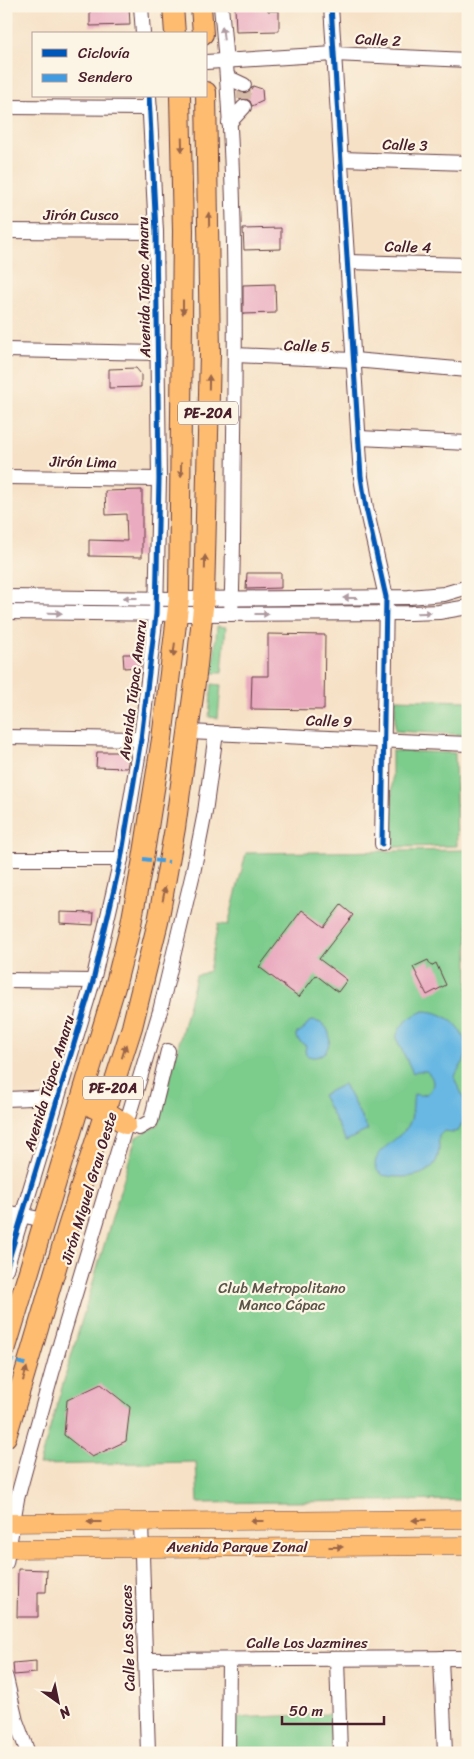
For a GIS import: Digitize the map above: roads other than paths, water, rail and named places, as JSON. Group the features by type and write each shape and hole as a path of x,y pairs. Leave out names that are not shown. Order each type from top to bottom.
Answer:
{"highway":[{"path":"173,6 175,32"},
{"path":"201,6 203,32"},
{"name":"PE-20A","path":"7,1342 115,987 131,924 162,739 179,606 183,353 183,178 180,98"},
{"name":"PE-20A","path":"6,1437 68,1228 132,1027 158,922 175,828 204,606 210,353 206,98"},
{"path":"183,353 210,353"},
{"path":"80,1104 105,1111 126,1124"}],"main road":[{"name":"Avenida Parque Zonal","path":"9,1523 468,1519"},
{"name":"Avenida Parque Zonal","path":"7,1554 142,1548 468,1546"}],"street":[{"path":"141,6 144,32"},
{"path":"221,6 229,123 235,355 231,614"},
{"path":"331,6 361,477 386,597 382,844"},
{"name":"Calle 2","path":"208,62 334,54 468,60"},
{"path":"227,77 244,86"},
{"path":"6,106 150,102"},
{"name":"Avenida Túpac Amaru","path":"6,1269 93,981 120,859 141,739 156,614 160,478 156,232 150,102"},
{"path":"229,123 244,107"},
{"name":"Calle 3","path":"341,159 468,163"},
{"name":"Jirón Cusco","path":"6,231 156,232"},
{"name":"Calle 4","path":"347,262 468,265"},
{"path":"6,350 159,353"},
{"name":"Calle 5","path":"235,355 354,360 468,370"},
{"path":"359,438 468,443"},
{"name":"Jirón Lima","path":"6,477 160,478"},
{"path":"6,597 156,598 179,606 204,606 232,598 409,597 444,594 468,588"},
{"path":"6,612 156,614 179,606"},
{"path":"204,606 231,614 439,612 468,607"},
{"name":"Calle 9","path":"188,732 468,744"},
{"name":"Jirón Miguel Grau Oeste","path":"7,1554 9,1523 61,1341 160,1011 193,873 205,812 216,733"},
{"path":"6,737 141,739"},
{"path":"6,859 120,859"},
{"path":"6,980 93,981"},
{"path":"126,1124 139,1128 151,1121 168,1051"},
{"path":"6,1099 58,1097"},
{"path":"6,1212 44,1220"},
{"name":"Calle Los Sauces","path":"141,1522 148,1753"},
{"path":"441,1658 446,1753"},
{"name":"Calle Los Jazmines","path":"146,1660 468,1658"},
{"path":"337,1659 340,1753"},
{"path":"228,1753 229,1660"},
{"path":"6,1678 16,1721 28,1753"}],"water":[{"path":"424,1011 441,1014 455,1024 464,1038 466,1055 455,1077 464,1102 464,1116 458,1131 444,1131 439,1136 438,1156 435,1164 429,1169 415,1176 398,1177 382,1175 376,1169 375,1162 378,1155 408,1126 412,1114 414,1094 425,1094 432,1088 432,1080 426,1071 413,1073 396,1038 400,1028 407,1021"},
{"path":"312,1021 321,1023 327,1028 329,1035 327,1050 322,1055 315,1057 306,1055 306,1046 296,1036"},
{"path":"344,1084 368,1130 346,1141 322,1095"}],"tunnel":[{"path":"244,85 244,107"}],"park label":[{"name":"Club Metropolitano Manco Cápac","path":"282,1296"}]}
